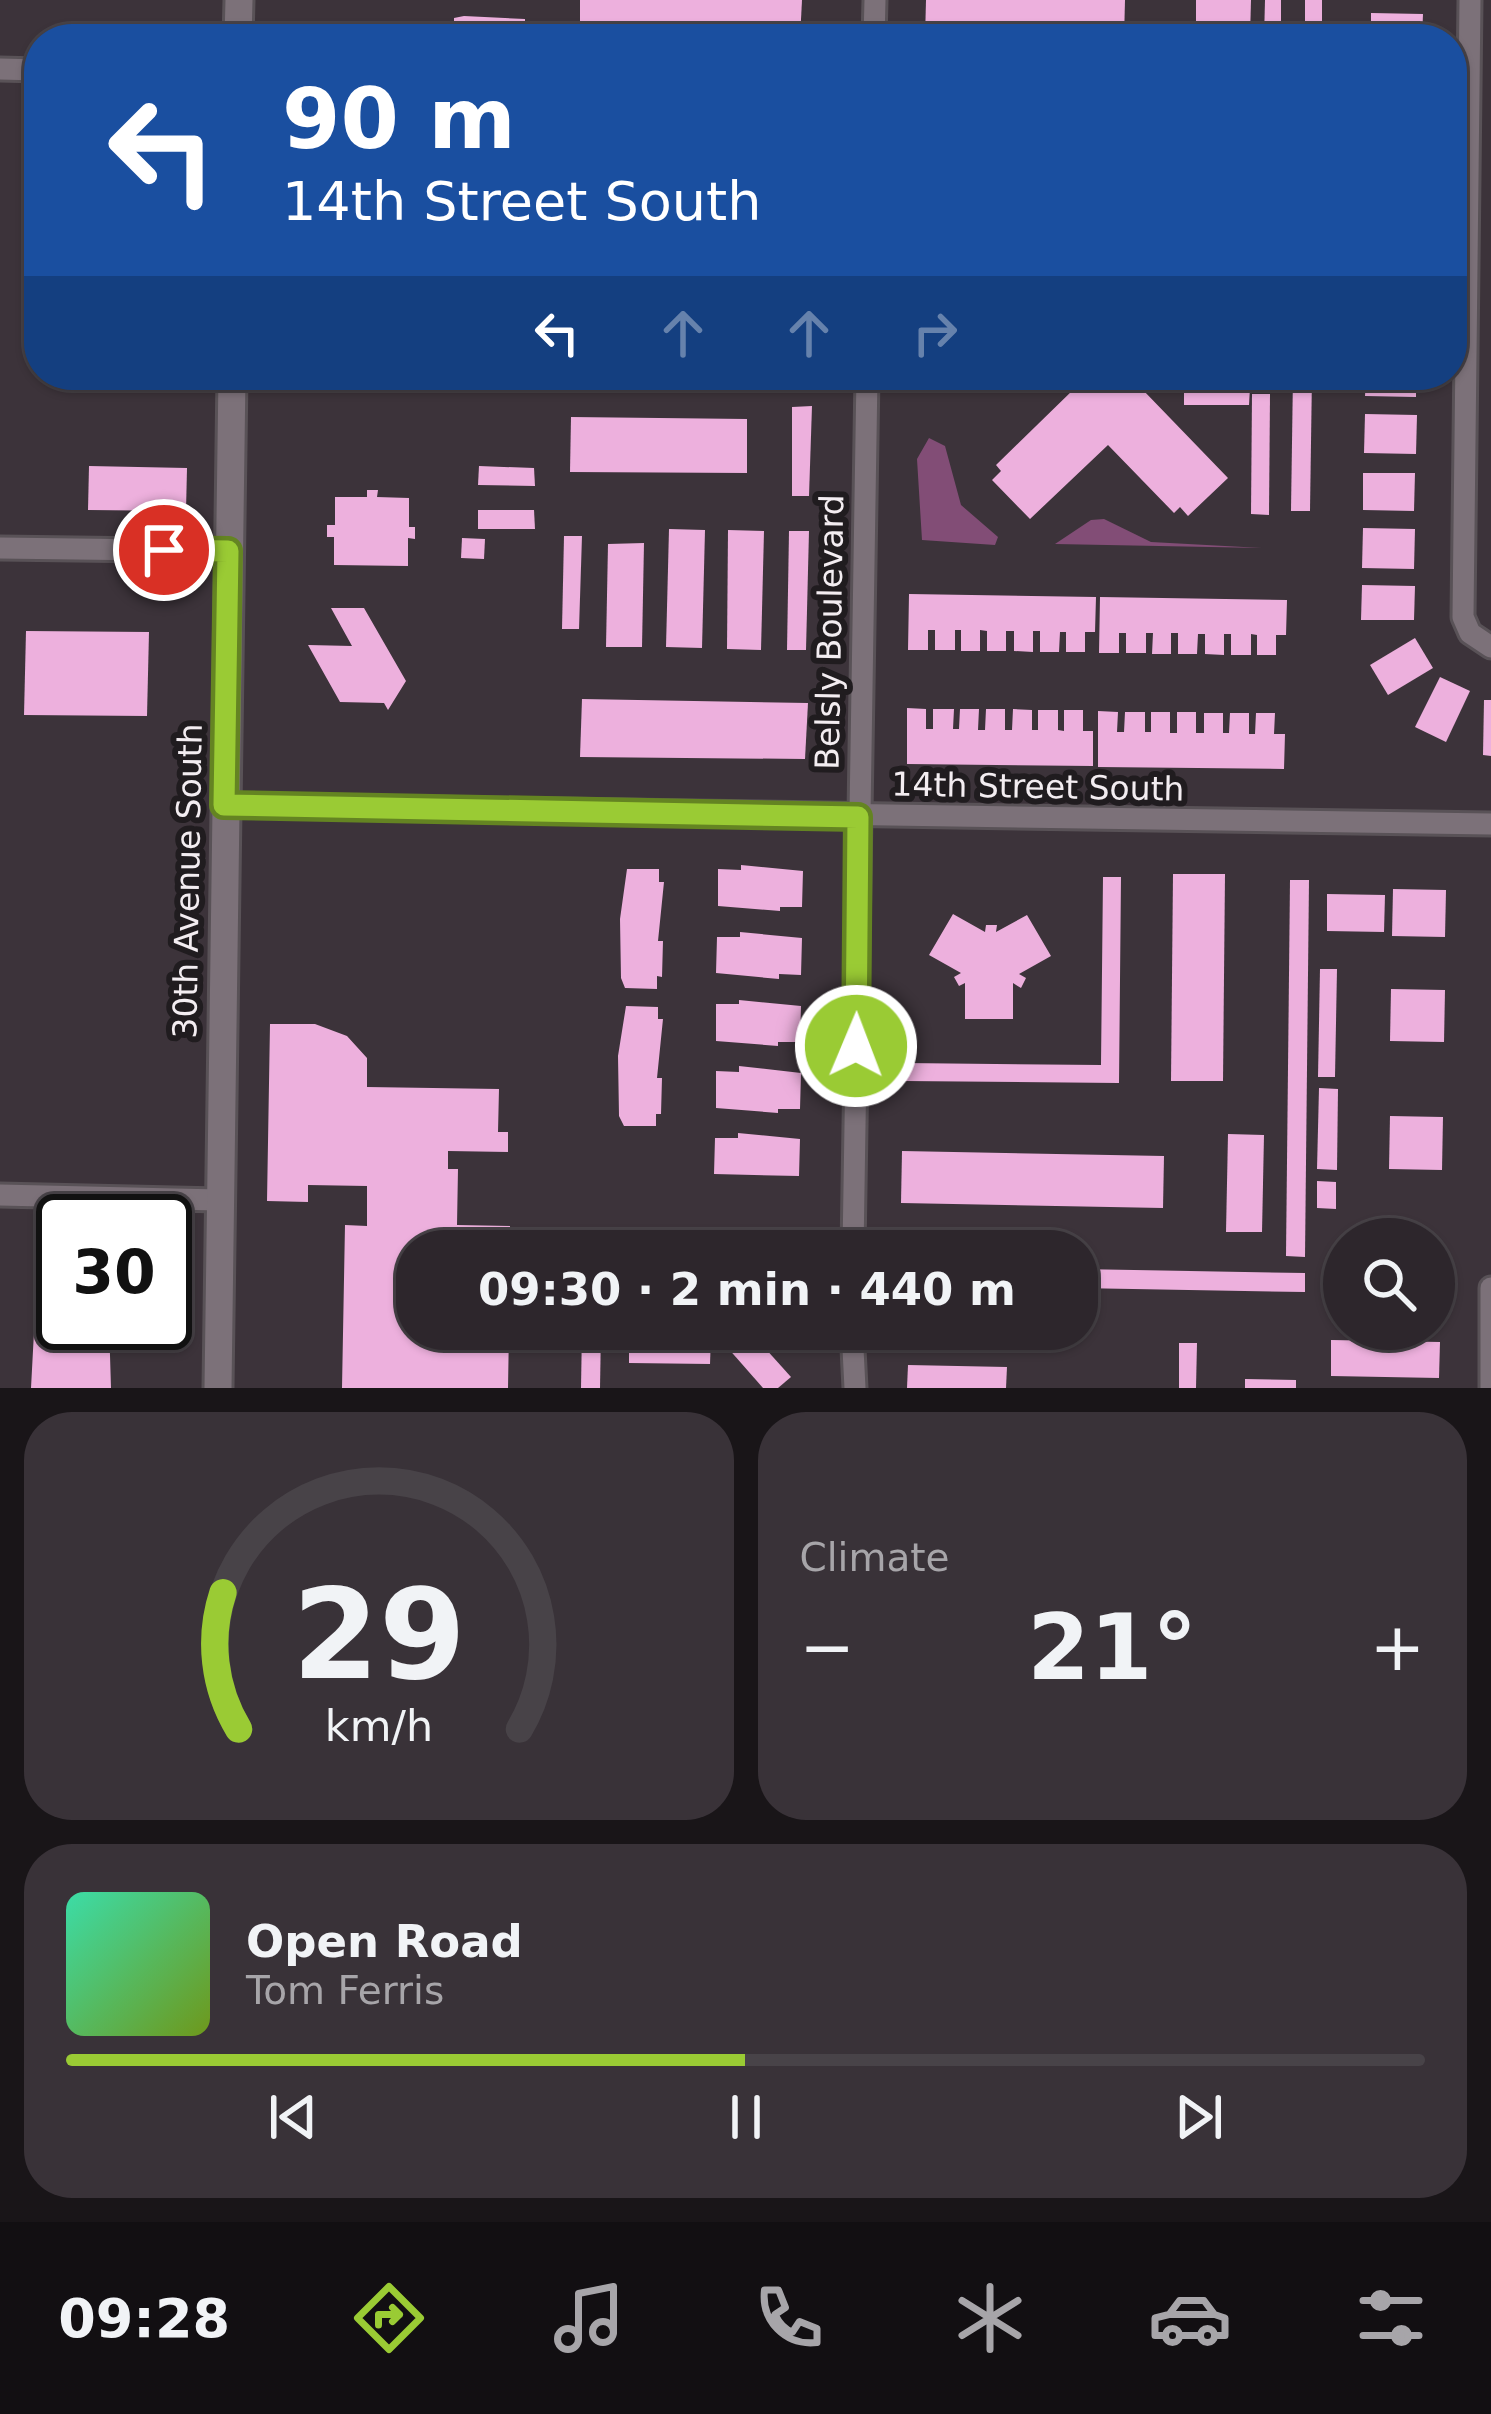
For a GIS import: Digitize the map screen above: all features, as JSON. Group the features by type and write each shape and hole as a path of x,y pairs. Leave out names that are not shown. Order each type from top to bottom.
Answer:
{"street":[{"path":"1467,264 1470,0"},
{"name":"30th Avenue South","path":"218,1388 232,390"},
{"name":"Belsly Boulevard","path":"853,1230 867,390"},
{"path":"1466,390 1463,617 1470,633 1491,647"},
{"path":"0,548 228,551"},
{"name":"14th Street South","path":"224,805 1491,824"},
{"path":"0,1195 218,1200"},
{"path":"1490,1388 1491,1288"},
{"path":"853,1350 855,1388"}],"shaded area":[{"path":"929,438 945,446 961,505 998,537 995,545 922,540 917,459"},
{"path":"1104,519 1151,542 1262,548 1055,544 1091,520"}],"building":[{"path":"580,0 802,0 801,24 580,24"},
{"path":"926,0 1125,0 1124,24 925,24"},
{"path":"1196,0 1251,0 1250,24 1196,24"},
{"path":"1265,0 1281,0 1281,24 1264,24"},
{"path":"1305,0 1322,0 1322,24 1305,24"},
{"path":"1371,13 1423,14 1423,24 1371,24"},
{"path":"454,18 525,19 525,24 454,24"},
{"path":"1073,390 1143,390 1228,478 1188,516 1180,507 1174,513 1108,445 1030,519 992,480 1001,471 996,465"},
{"path":"1184,390 1250,390 1249,405 1184,405"},
{"path":"1293,390 1312,390 1310,511 1291,511"},
{"path":"1365,390 1416,390 1416,397 1365,396"},
{"path":"1252,394 1270,394 1269,515 1251,514"},
{"path":"812,406 809,496 792,496 792,407"},
{"path":"1365,414 1417,415 1416,454 1364,453"},
{"path":"571,417 747,419 747,473 570,472"},
{"path":"89,466 187,468 186,511 88,510"},
{"path":"479,466 534,468 535,486 478,485"},
{"path":"1363,473 1415,473 1414,511 1363,510"},
{"path":"367,490 378,490 377,497 409,498 409,527 415,527 415,539 408,538 408,566 334,565 334,537 327,537 327,525 335,525 335,497 367,497"},
{"path":"478,510 534,510 535,529 478,529"},
{"path":"1363,528 1415,529 1414,569 1362,568"},
{"path":"669,529 705,530 702,648 666,647"},
{"path":"728,530 764,531 761,650 727,649"},
{"path":"789,531 809,531 806,650 787,650"},
{"path":"564,536 582,536 579,629 562,629"},
{"path":"462,538 485,539 484,559 461,558"},
{"path":"644,543 642,647 606,647 608,544"},
{"path":"1362,585 1415,586 1414,620 1361,620"},
{"path":"909,594 1096,597 1095,632 1085,632 1085,652 1066,652 1066,632 1060,632 1059,652 1040,652 1040,631 1033,631 1033,652 1014,651 1014,631 1006,631 1006,651 987,651 987,631 980,630 980,651 961,651 961,630 955,630 955,650 935,650 935,630 928,630 928,650 908,650"},
{"path":"1100,597 1287,600 1286,635 1276,635 1276,655 1257,655 1257,635 1251,634 1251,655 1231,655 1231,634 1224,634 1224,655 1205,654 1205,634 1198,634 1197,654 1178,654 1178,633 1171,633 1171,654 1152,654 1153,633 1146,633 1146,653 1126,653 1126,633 1119,633 1119,653 1099,653"},
{"path":"331,608 364,608 406,681 388,710 384,703 340,702 308,645 352,646"},
{"path":"26,631 149,632 147,716 24,715"},
{"path":"1415,638 1433,668 1388,695 1370,665"},
{"path":"1440,677 1470,691 1446,742 1415,727"},
{"path":"582,699 808,703 805,759 580,757"},
{"path":"1484,700 1491,700 1491,756 1483,755"},
{"path":"907,708 926,709 926,729 933,729 933,709 954,709 953,729 959,729 960,709 979,709 978,730 985,730 986,709 1005,709 1005,730 1012,730 1013,709 1032,710 1032,730 1038,730 1038,710 1058,710 1058,730 1064,731 1064,710 1083,710 1083,731 1093,731 1093,766 907,764"},
{"path":"1098,711 1118,712 1117,732 1124,732 1125,712 1145,712 1145,732 1151,732 1151,712 1170,712 1170,733 1177,733 1177,712 1196,712 1196,733 1204,733 1204,713 1223,713 1223,733 1229,733 1230,713 1249,713 1249,734 1255,734 1256,713 1275,713 1274,734 1285,734 1284,769 1098,767"},
{"path":"741,865 803,871 802,907 780,907 780,911 718,906 718,869 741,870"},
{"path":"627,869 659,869 659,882 664,882 658,941 663,941 662,977 657,976 657,989 625,988 621,978 620,919"},
{"path":"1173,874 1225,874 1223,1081 1171,1081"},
{"path":"1103,877 1121,877 1119,1083 904,1081 904,1063 1101,1065"},
{"path":"1290,880 1309,880 1305,1257 1286,1256"},
{"path":"1393,889 1446,890 1445,937 1392,936"},
{"path":"1327,894 1385,895 1384,932 1327,931"},
{"path":"953,914 985,932 986,925 997,925 996,932 1027,915 1051,956 1019,974 1026,978 1021,988 1013,983 1013,1019 965,1019 965,983 959,986 954,977 961,973 929,955"},
{"path":"740,932 802,938 801,975 779,974 779,979 716,973 717,937 740,937"},
{"path":"1320,969 1337,969 1335,1077 1318,1077"},
{"path":"1391,989 1445,990 1444,1042 1390,1041"},
{"path":"739,1000 801,1006 800,1042 778,1042 778,1046 716,1041 716,1004 739,1004"},
{"path":"626,1006 658,1007 658,1019 663,1019 657,1078 662,1078 661,1114 656,1114 656,1126 624,1126 619,1116 618,1056"},
{"path":"270,1024 315,1024 347,1036 367,1058 367,1087 499,1089 498,1132 508,1132 508,1152 448,1151 448,1169 458,1169 457,1225 510,1226 510,1230 396,1230 396,1350 509,1350 508,1388 342,1388 345,1225 367,1226 367,1186 308,1185 308,1202 267,1201"},
{"path":"739,1066 801,1073 800,1109 778,1109 778,1113 716,1108 716,1071 739,1072"},
{"path":"1319,1088 1338,1089 1337,1170 1317,1169"},
{"path":"1390,1116 1443,1117 1442,1170 1389,1169"},
{"path":"738,1133 800,1139 799,1176 714,1174 715,1138 738,1138"},
{"path":"1228,1134 1264,1135 1262,1232 1226,1232"},
{"path":"902,1151 1164,1156 1163,1208 901,1203"},
{"path":"1317,1181 1336,1182 1336,1209 1317,1208"},
{"path":"1098,1269 1305,1273 1305,1292 1098,1288"},
{"path":"35,1313 36,1350 110,1350 111,1388 31,1388"},
{"path":"1179,1343 1197,1343 1196,1388 1179,1388"},
{"path":"582,1350 601,1350 600,1388 581,1388"},
{"path":"629,1350 710,1350 710,1364 629,1363"},
{"path":"730,1350 767,1350 791,1377 778,1388 763,1388"},
{"path":"1331,1350 1440,1350 1439,1378 1331,1376"},
{"path":"908,1365 1007,1367 1006,1388 907,1388"},
{"path":"1245,1379 1296,1380 1296,1388 1245,1388"}],"route":[{"path":"164,550 228,551 224,805 858,817 856,1046"}]}
